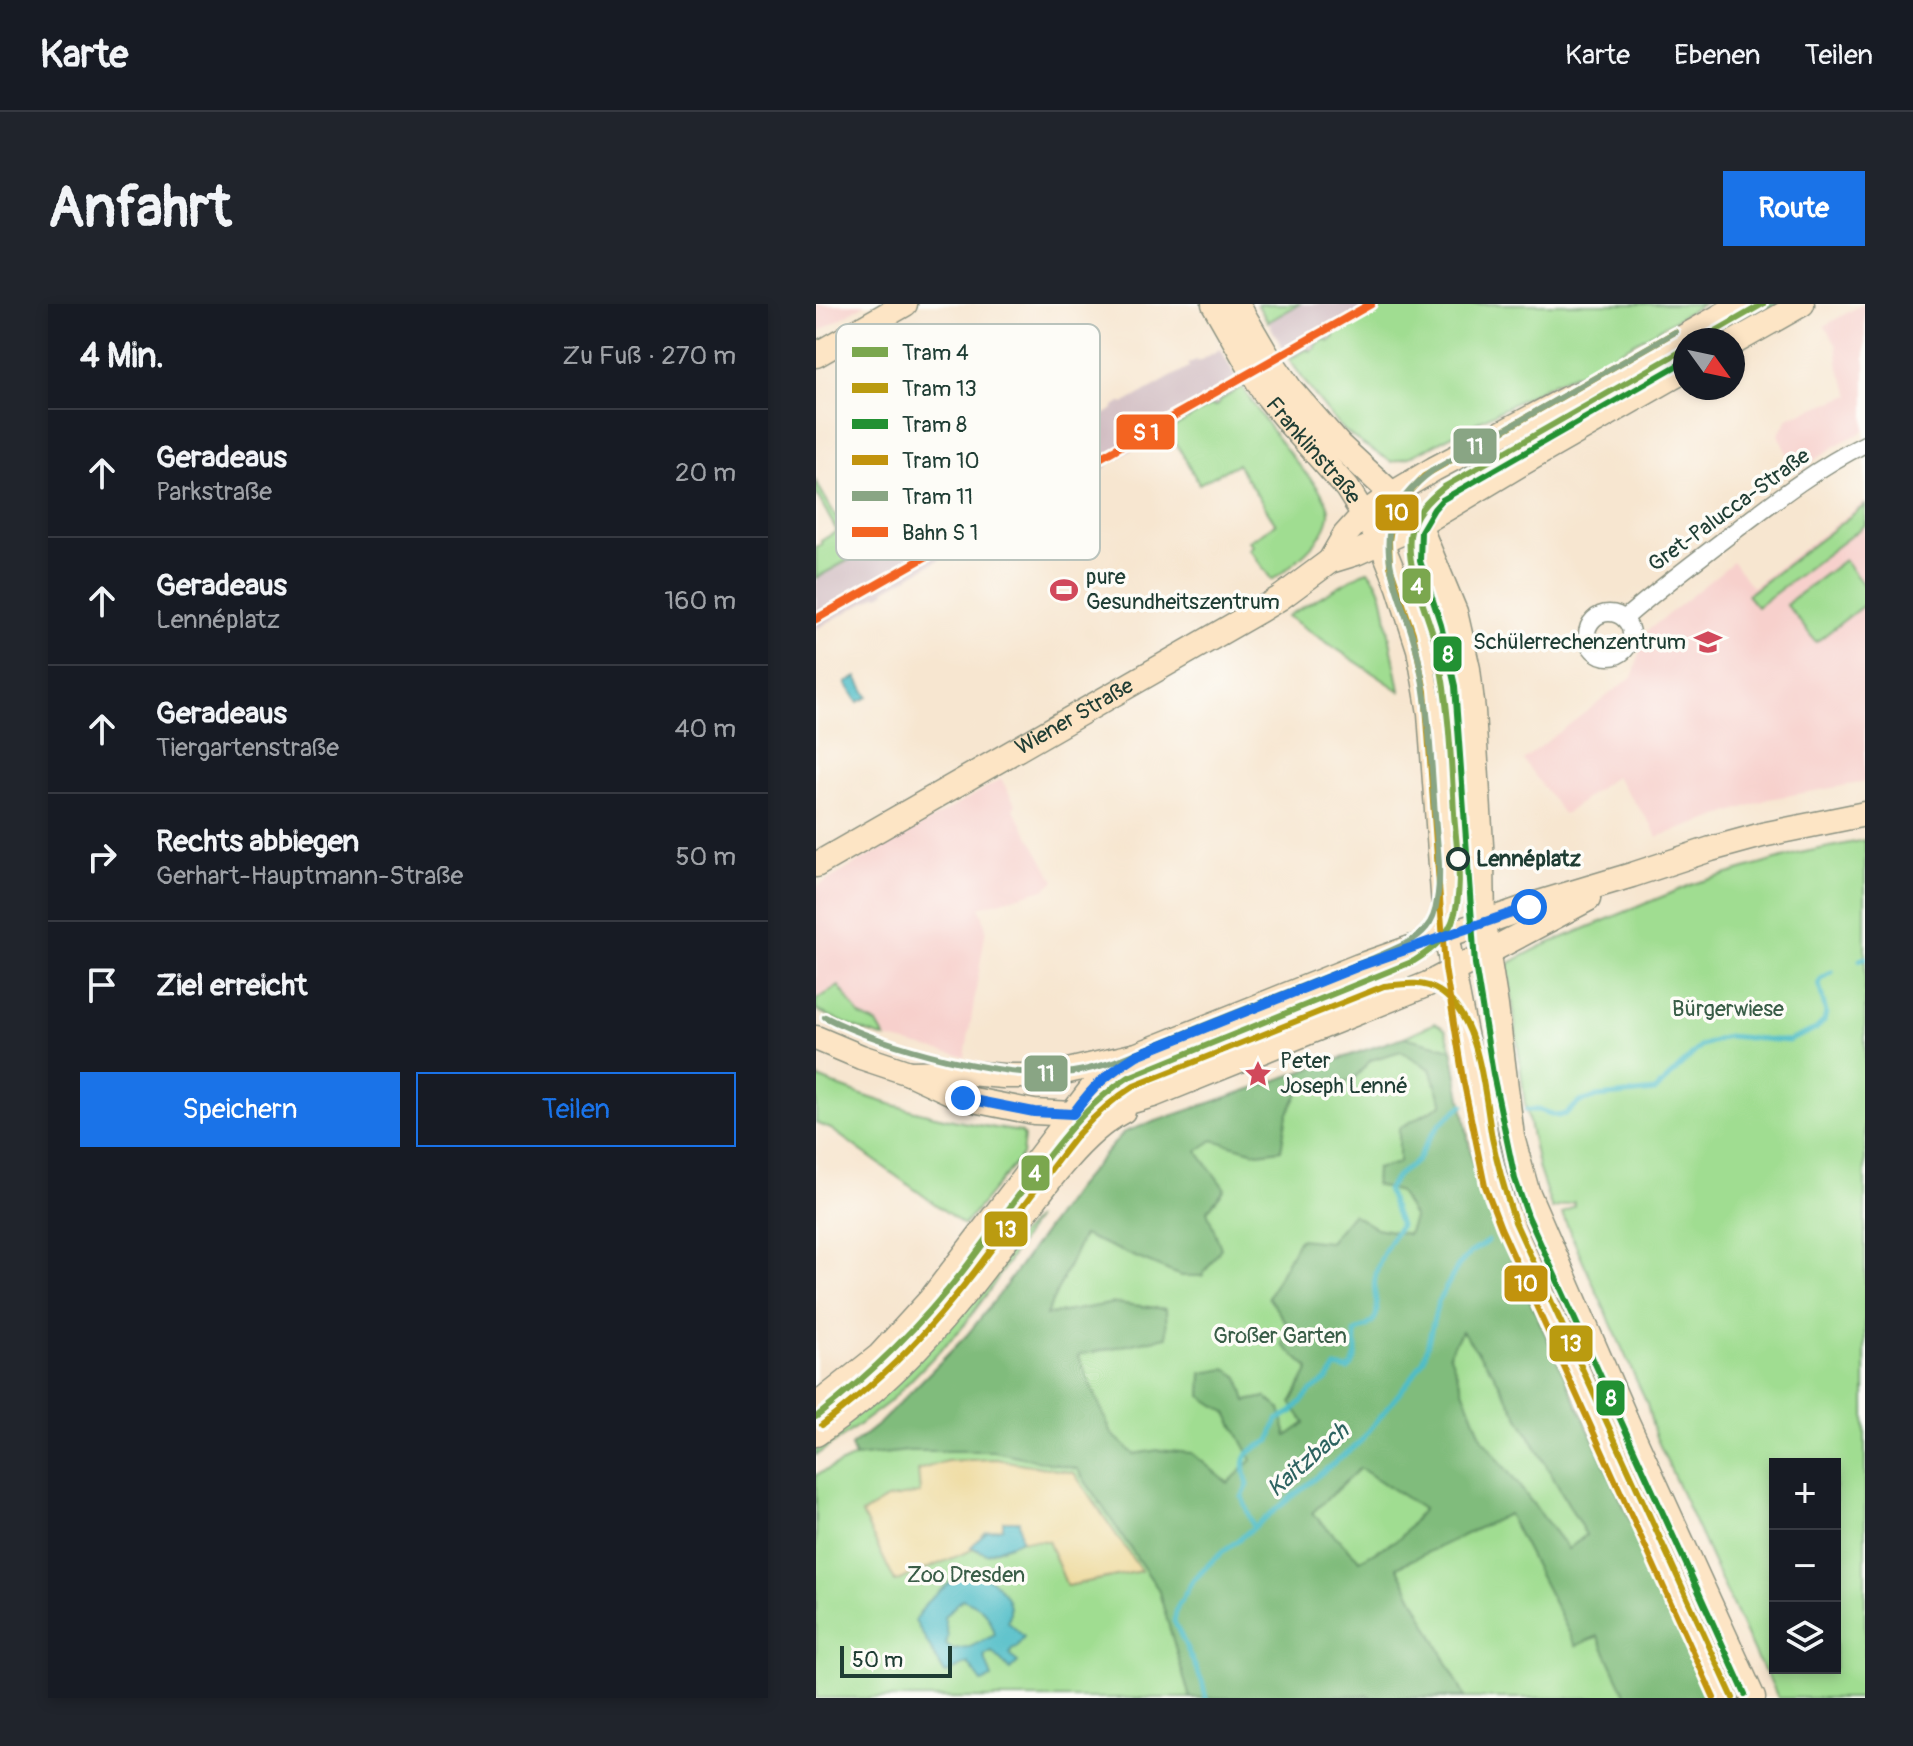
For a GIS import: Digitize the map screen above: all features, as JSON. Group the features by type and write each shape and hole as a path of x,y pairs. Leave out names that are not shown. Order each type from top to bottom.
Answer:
{"main road":[{"path":"870,324 905,304"},
{"name":"Franklinstraße","path":"1214,304 1264,392 1347,488 1381,542 1399,587 1419,649 1430,713 1446,935"},
{"name":"Franklinstraße","path":"1237,304 1291,390 1339,445 1392,494 1419,525 1455,612 1468,669 1473,711 1483,924"},
{"name":"Wiener Straße","path":"1330,561 1345,535 1363,515 1392,494 1553,406 1596,387 1742,304"},
{"path":"1745,336 1802,304"},
{"path":"816,355 836,344"},
{"name":"Wiener Straße","path":"816,865 1260,610 1330,561 1419,525 1673,377"},
{"path":"909,1073 1036,1076 1137,1055 1350,969 1539,903 1762,835 1865,814"},
{"path":"816,1038 909,1073 963,1098 1034,1112 1094,1112 1153,1095 1402,995 1454,971 1632,875"},
{"path":"1483,924 1512,1137 1527,1191 1627,1422 1753,1698"},
{"path":"1446,935 1497,1186 1514,1231 1726,1698"},
{"path":"816,1406 879,1356 906,1327 931,1299 1092,1088 1107,1074 1137,1055"},
{"path":"816,1434 841,1418 894,1374 921,1346 1087,1138 1113,1116 1153,1095"}],"street":[{"name":"Gret-Palucca-Straße","path":"1624,619 1793,487 1865,444"}],"shaded area":[{"path":"816,304 866,304 816,333"},
{"path":"1300,304 1388,304 1334,335 1335,338 1289,359 1268,322 1286,312 1291,305 1293,308"},
{"path":"1863,304 1865,431 1796,472 1778,435 1789,417 1851,395 1839,369 1836,344 1824,326"},
{"path":"1220,349 1242,387 1221,403 1167,430 1102,470 1100,417 1121,402 1123,404 1189,367 1188,364 1198,362"},
{"path":"1865,502 1865,782 1769,799 1657,837 1651,824 1615,776 1564,815 1523,760 1633,676 1646,632 1733,562 1752,587"},
{"path":"848,560 938,560 816,629 816,579"},
{"path":"1001,779 1016,805 1013,808 1055,881 1044,889 980,907 986,928 965,1057 885,1038 816,1010 816,887"}],"green space":[{"path":"1257,304 1299,304 1268,322"},
{"path":"1388,304 1703,304 1588,369 1553,383 1412,456 1392,462 1344,430 1289,359 1316,348 1315,345 1326,339 1329,342 1333,335"},
{"path":"1756,304 1784,304 1742,328 1714,328"},
{"path":"1673,351 1673,368 1470,483 1461,467"},
{"path":"1242,387 1318,488 1329,509 1322,534 1315,543 1272,580 1249,549 1253,546 1249,541 1276,524 1237,464 1199,484 1169,430 1212,405 1214,407"},
{"path":"816,482 836,516 836,529 816,493"},
{"path":"1865,505 1865,525 1757,607 1747,595"},
{"path":"836,532 836,560 849,560 816,578 816,547 822,544 821,541"},
{"path":"1844,560 1865,587 1865,604 1816,642 1786,604"},
{"path":"1368,571 1382,593 1400,691 1287,616"},
{"path":"1436,579 1465,704 1436,706 1409,590 1415,587 1419,599 1432,594 1429,581"},
{"path":"1459,713 1469,867 1454,868 1444,714"},
{"name":"Bürgerwiese","path":"1865,840 1865,1698 1778,1698 1756,1657 1655,1435 1647,1404 1562,1214 1574,1206 1574,1202 1552,1209 1539,1170 1525,1104 1508,966 1511,962 1693,884 1800,853"},
{"path":"839,986 860,1016 877,1024 885,1038 816,1010 816,1000"},
{"name":"Großer Garten","path":"1435,1023 1445,1029 1452,1049 1476,1182 1711,1698 816,1698 816,1475 855,1457 851,1446 880,1423 967,1335 1075,1189 1124,1132 1404,1037"},
{"name":"Großer Garten","path":"1404,1037 1452,1049 1476,1182 1711,1698 1627,1698 1598,1636 1576,1646 1508,1514 1397,1567 1465,1697 1190,1698 1158,1589 1077,1469 994,1451 909,1451 855,1457 851,1446 880,1423 967,1335 1075,1189 1124,1132","holes":["1401,1051 1430,1069 1443,1104 1399,1128 1399,1163 1376,1169 1375,1185 1399,1192 1414,1218 1408,1234 1376,1228 1352,1214 1329,1242 1299,1239 1268,1297 1287,1324 1283,1345 1309,1369 1291,1403 1305,1423 1287,1436 1280,1409 1266,1397 1246,1401 1239,1377 1226,1369 1202,1373 1201,1396 1227,1413 1252,1460 1228,1483 1192,1453 1158,1450 1134,1454 1112,1434 1078,1355 1167,1337 1166,1309 1115,1303 1046,1315 1083,1235 1181,1276 1202,1276 1221,1248 1207,1211 1225,1189 1197,1151 1213,1140 1258,1153 1281,1150 1287,1115 1302,1085 1351,1082 1371,1060","1462,1331 1494,1374 1586,1535 1568,1549 1482,1438 1449,1353","1360,1468 1423,1509 1401,1537 1360,1560 1312,1513"]},
{"path":"816,1077 917,1112 1021,1132 1024,1136 1022,1155 964,1225 831,1129 816,1123"},
{"path":"1036,1218 961,1329 888,1403 816,1455 816,1443"}],"sand":[{"path":"996,1459 1074,1473 1141,1571 1067,1586 1048,1541 1021,1540 987,1554 974,1549 895,1582 862,1514 887,1499 920,1493 918,1470 947,1461"}],"water":[{"path":"857,677 868,697 858,702 846,683"},
{"path":"1003,1521 1019,1521 1021,1540 987,1554 971,1547 986,1532 1003,1528"},
{"path":"983,1575 1005,1594 1010,1607 1008,1622 1024,1637 1017,1648 1011,1650 1010,1656 1018,1662 1010,1670 992,1652 984,1656 992,1678 982,1682 968,1663 945,1674 915,1621 927,1602 954,1579","holes":["962,1599 981,1608 995,1635 968,1648 953,1650 946,1645 948,1636 944,1617"]}],"waterway":[{"path":"1860,960 1865,958"},
{"path":"1526,1110 1558,1116 1580,1102 1597,1097 1655,1091 1701,1046 1727,1036 1788,1041 1816,1029 1824,1021 1826,1013 1819,984 1832,972"},
{"path":"1254,1528 1242,1497 1248,1485 1244,1468 1246,1457 1270,1441 1277,1420 1292,1412 1311,1391 1328,1379 1336,1367 1348,1369 1352,1365 1356,1352 1355,1332 1366,1327 1376,1316 1375,1279 1385,1251 1400,1225 1387,1190 1398,1175 1417,1161 1440,1124 1463,1105"},
{"name":"Kaitzbach","path":"1206,1698 1202,1681 1174,1621 1177,1608 1192,1582 1213,1560 1360,1442 1424,1359 1438,1302 1458,1266 1488,1241"}],"tram line":[{"name":"4","path":"1721,328 1763,304"},
{"name":"10","path":"1673,333 1424,476 1410,491 1392,521 1389,541 1390,566 1413,633 1425,691 1445,968 1485,1186 1501,1228 1714,1698"},
{"name":"11","path":"825,1017 879,1040 947,1059 1015,1071 1073,1072 1146,1050 1374,958 1415,938 1431,922 1436,907 1439,858 1424,692 1413,637 1390,559 1388,544 1392,519 1406,496 1432,471 1673,333"},
{"name":"4","path":"816,1417 856,1384 930,1311 1059,1142 1091,1107 1116,1086 1129,1077 1414,961 1441,940 1456,909 1459,868 1444,690 1437,649 1411,564 1410,536 1414,521 1427,502 1444,487 1673,356"},
{"name":"8","path":"1673,368 1442,500 1421,531 1420,561 1441,625 1455,686 1475,964 1493,1074 1515,1179 1528,1216 1745,1694"},
{"name":"13","path":"822,1425 879,1378 918,1340 969,1279 1079,1133 1119,1096 1134,1086 1384,986 1426,985 1453,1003 1472,1037 1483,1079 1494,1149 1515,1222 1733,1698"}],"transit line":[{"path":"1100,458 1371,304"},
{"path":"816,619 920,560"}],"place":[{"name":"pure Gesundheitszentrum","path":"1064,590"},
{"name":"Schülerrechenzentrum","path":"1708,642"},
{"name":"Lennéplatz","path":"1458,859"},
{"name":"Peter Joseph Lenné","path":"1258,1074"}],"route":[{"path":"963,1098 1034,1112 1073,1114 1107,1074 1137,1055 1359,966 1529,907"}],"park label":[{"name":"Zoo Dresden","path":"966,1575"}]}
